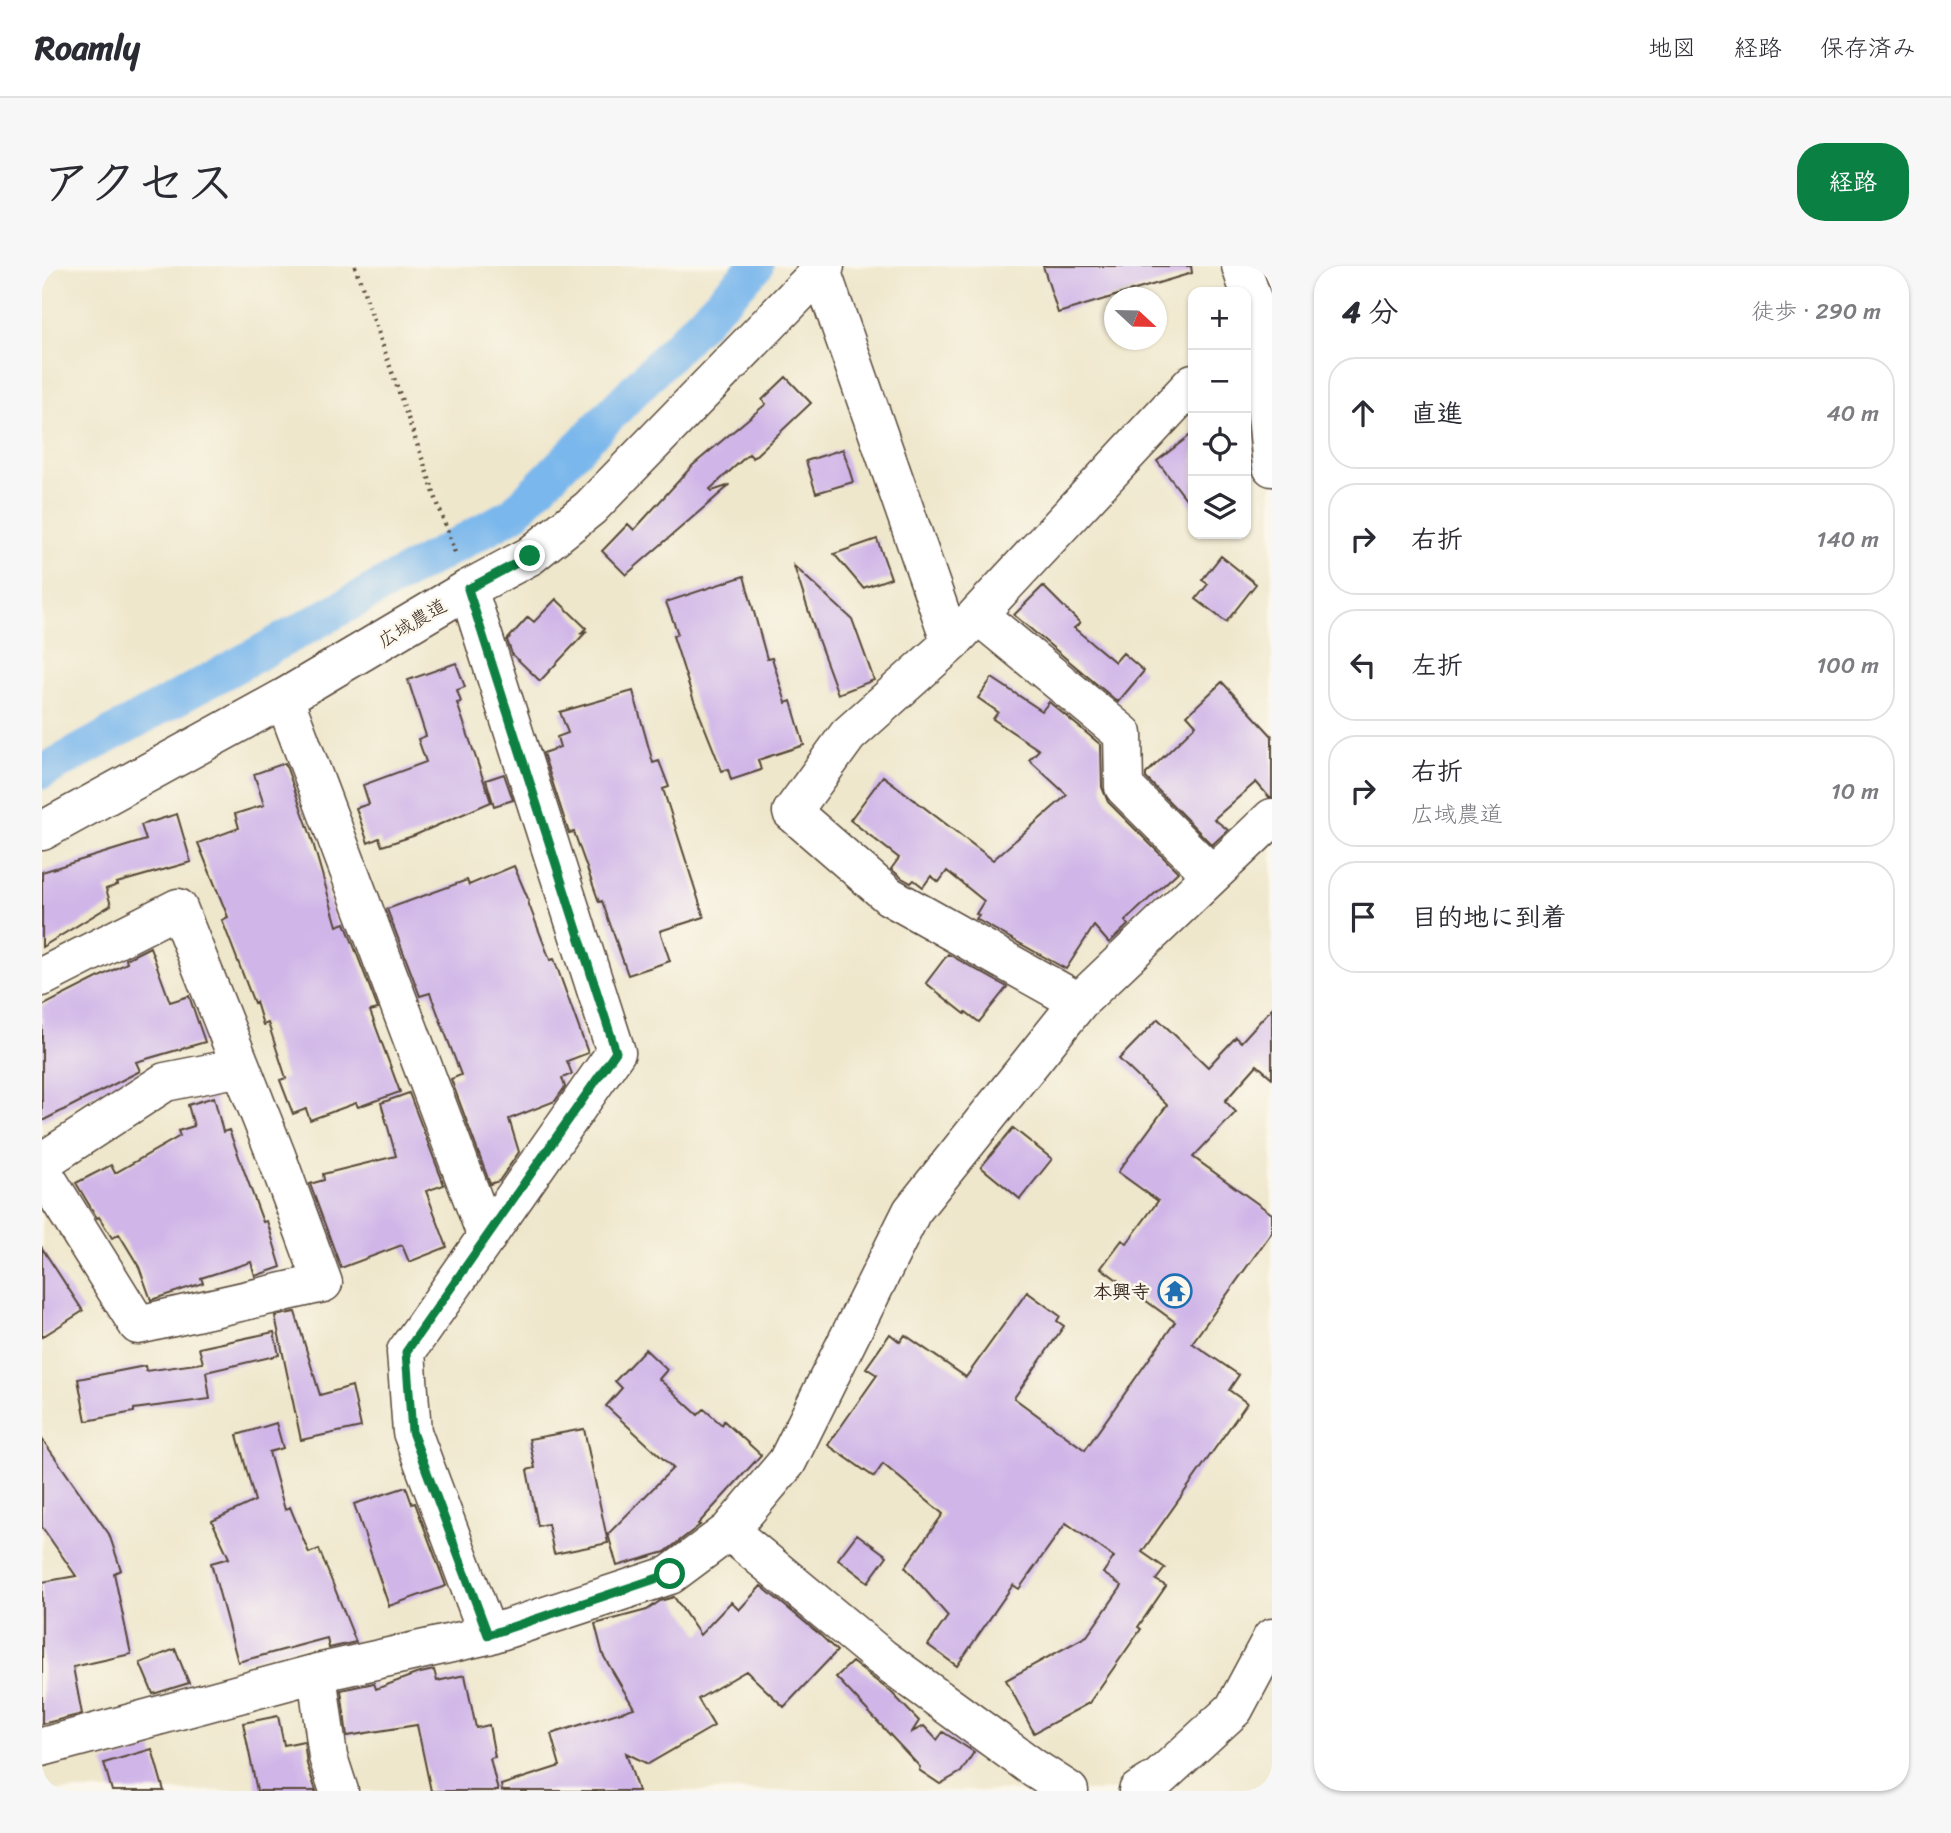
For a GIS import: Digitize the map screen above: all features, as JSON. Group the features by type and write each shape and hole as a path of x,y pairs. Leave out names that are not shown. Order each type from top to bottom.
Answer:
{"street":[{"path":"1241,266 1258,314 1272,467"},
{"name":"広域農道","path":"42,831 284,698 468,589 530,556 590,508 823,268"},
{"path":"823,268 951,643"},
{"path":"1079,1002 889,896 792,812 848,735 951,643 1188,388"},
{"path":"468,589 616,1052 406,1352 412,1432 488,1635"},
{"path":"978,615 1123,734 1124,787 1212,874"},
{"path":"284,698 487,1237"},
{"path":"42,1747 317,1673 488,1635 670,1574 729,1531 787,1462 912,1211 1079,1002 1272,818"},
{"path":"42,977 178,908 276,1155 323,1283 138,1325 42,1171"},
{"path":"42,1162 165,1082 241,1067"},
{"path":"729,1531 881,1657 1069,1791"},
{"path":"1138,1791 1158,1778 1234,1709 1272,1638"},
{"path":"317,1673 328,1758 339,1791"}],"path":[{"path":"355,266 468,589"}],"building":[{"path":"1043,266 1191,266 1192,273 1145,287 1104,287 1104,299 1058,313"},
{"path":"786,377 811,403 753,458 749,454 710,489 712,491 730,485 626,575 602,551 628,524 634,530 693,465 766,404 762,400"},
{"path":"1188,437 1188,501 1157,461"},
{"path":"843,449 853,482 816,493 806,461"},
{"path":"877,539 891,578 863,588 834,554"},
{"path":"1221,556 1256,584 1226,622 1196,599 1208,584 1202,580"},
{"path":"794,566 852,619 874,680 838,694"},
{"path":"744,576 767,659 772,658 786,703 791,701 804,745 758,760 761,770 731,780 728,769 722,771 693,698 673,636 678,634 666,602"},
{"path":"1043,586 1080,623 1074,628 1115,662 1123,653 1144,671 1118,702 1014,615"},
{"path":"556,599 586,628 580,634 587,631 540,681 512,654 507,640 528,617 534,622"},
{"path":"456,663 465,687 457,690 461,702 457,703 491,802 413,836 382,846 379,838 368,843 356,808 369,804 363,785 426,762 418,739 426,736 408,680"},
{"path":"992,678 1042,711 1049,702 1101,745 1102,787 1108,802 1178,872 1125,921 1128,925 1109,943 1094,926 1066,969 976,919 984,901 947,871 939,882 931,876 923,887 914,880 911,883 902,878 891,869 899,858 850,820 883,776 993,860 1067,795 1029,760 1039,750 993,719 998,712 978,698"},
{"path":"1222,682 1272,736 1272,797 1256,782 1214,819 1228,830 1212,845 1146,778 1146,774 1196,725 1187,715"},
{"path":"633,691 653,763 659,761 669,787 663,789 704,917 660,931 670,961 628,975 574,832 569,833 543,753 560,747 557,737 568,733 560,712"},
{"path":"285,763 311,836 337,926 345,923 378,1009 370,1011 400,1092 358,1107 356,1103 310,1120 306,1109 293,1114 280,1080 286,1078 268,1023 263,1025 256,1002 254,1003 222,920 228,917 198,843 239,828 235,814 264,805 254,774"},
{"path":"504,774 513,800 494,806 486,780"},
{"path":"177,814 191,862 117,883 118,885 106,889 111,905 42,947 42,872 146,840 141,825"},
{"path":"514,866 550,960 554,959 588,1053 567,1061 572,1074 562,1078 565,1087 555,1101 509,1119 519,1152 499,1181 490,1184 451,1079 461,1075 430,993 420,996 387,909 467,880 469,885"},
{"path":"150,947 170,1002 189,996 205,1042 136,1062 140,1071 42,1121 42,1006 127,963 126,959"},
{"path":"948,954 1007,987 979,1022 926,983"},
{"path":"1272,1008 1272,1078 1257,1065 1225,1101 1236,1112 1193,1157 1272,1214 1272,1232 1192,1343 1239,1375 1229,1390 1247,1403 1142,1552 1165,1568 1156,1580 1166,1586 1138,1627 1141,1629 1089,1703 1034,1733 1006,1680 1087,1636 1122,1586 1103,1573 1114,1557 1066,1523 1019,1589 1013,1585 957,1666 928,1645 948,1616 905,1567 943,1514 883,1464 874,1477 828,1445 877,1375 866,1368 890,1334 900,1342 905,1335 966,1377 1027,1292 1060,1316 1057,1321 1064,1326 1014,1398 1085,1450 1175,1322 1101,1268 1122,1240 1127,1243 1158,1201 1118,1172 1167,1105 1119,1059 1158,1019 1208,1067 1236,1037 1241,1042"},
{"path":"409,1093 444,1185 426,1191 447,1247 409,1262 402,1245 341,1268 310,1184 324,1180 323,1174 396,1156 381,1103"},
{"path":"214,1097 223,1132 229,1130 263,1222 267,1221 281,1267 255,1276 251,1262 201,1278 203,1283 151,1300 139,1267 119,1234 112,1238 76,1183 111,1165 115,1173 180,1136 178,1131 194,1126 188,1105"},
{"path":"1013,1128 1052,1159 1020,1199 981,1167"},
{"path":"42,1248 83,1311 42,1337"},
{"path":"295,1312 320,1395 352,1386 361,1427 301,1440 275,1316"},
{"path":"274,1332 279,1355 206,1372 210,1399 134,1409 134,1412 86,1421 78,1379 145,1366 146,1371 203,1363 199,1348"},
{"path":"645,1349 667,1370 659,1379 698,1415 704,1409 722,1425 724,1421 761,1455 698,1524 700,1525 665,1552 617,1566 608,1534 673,1468 606,1406 622,1388 615,1381"},
{"path":"276,1423 283,1448 269,1452 285,1510 290,1507 309,1553 319,1549 356,1642 329,1648 327,1638 238,1662 211,1563 229,1558 212,1521 255,1501 237,1435"},
{"path":"584,1429 608,1543 554,1554 548,1524 538,1526 527,1470 535,1468 529,1439"},
{"path":"42,1439 109,1534 121,1570 114,1573 131,1654 73,1667 82,1714 42,1724 42,1582 76,1576 42,1527"},
{"path":"406,1487 412,1504 415,1503 446,1586 389,1606 354,1504"},
{"path":"857,1534 887,1556 868,1582 838,1559"},
{"path":"761,1586 837,1651 784,1707 746,1671 698,1699 714,1726 648,1764 626,1753 638,1791 502,1791 501,1785 560,1766 551,1734 634,1708 603,1655 595,1624 647,1610 660,1601 674,1597 700,1635 731,1602 739,1610"},
{"path":"175,1649 189,1683 153,1694 140,1663"},
{"path":"852,1662 891,1692 919,1721 912,1732 924,1726 937,1740 943,1732 974,1752 961,1772 940,1784 919,1770 920,1767 836,1677"},
{"path":"434,1670 437,1681 465,1675 476,1728 489,1725 495,1757 490,1758 498,1791 431,1791 417,1725 347,1736 341,1690 374,1683 376,1689"},
{"path":"278,1716 284,1745 304,1741 307,1764 316,1791 257,1791 243,1723"},
{"path":"152,1749 164,1791 112,1791 104,1763"}],"waterway":[{"path":"42,772 513,514 756,266"}],"place":[{"name":"本興寺","path":"1175,1291"}],"route":[{"path":"530,556 468,589 616,1052 406,1352 412,1432 488,1635 670,1574"}]}
